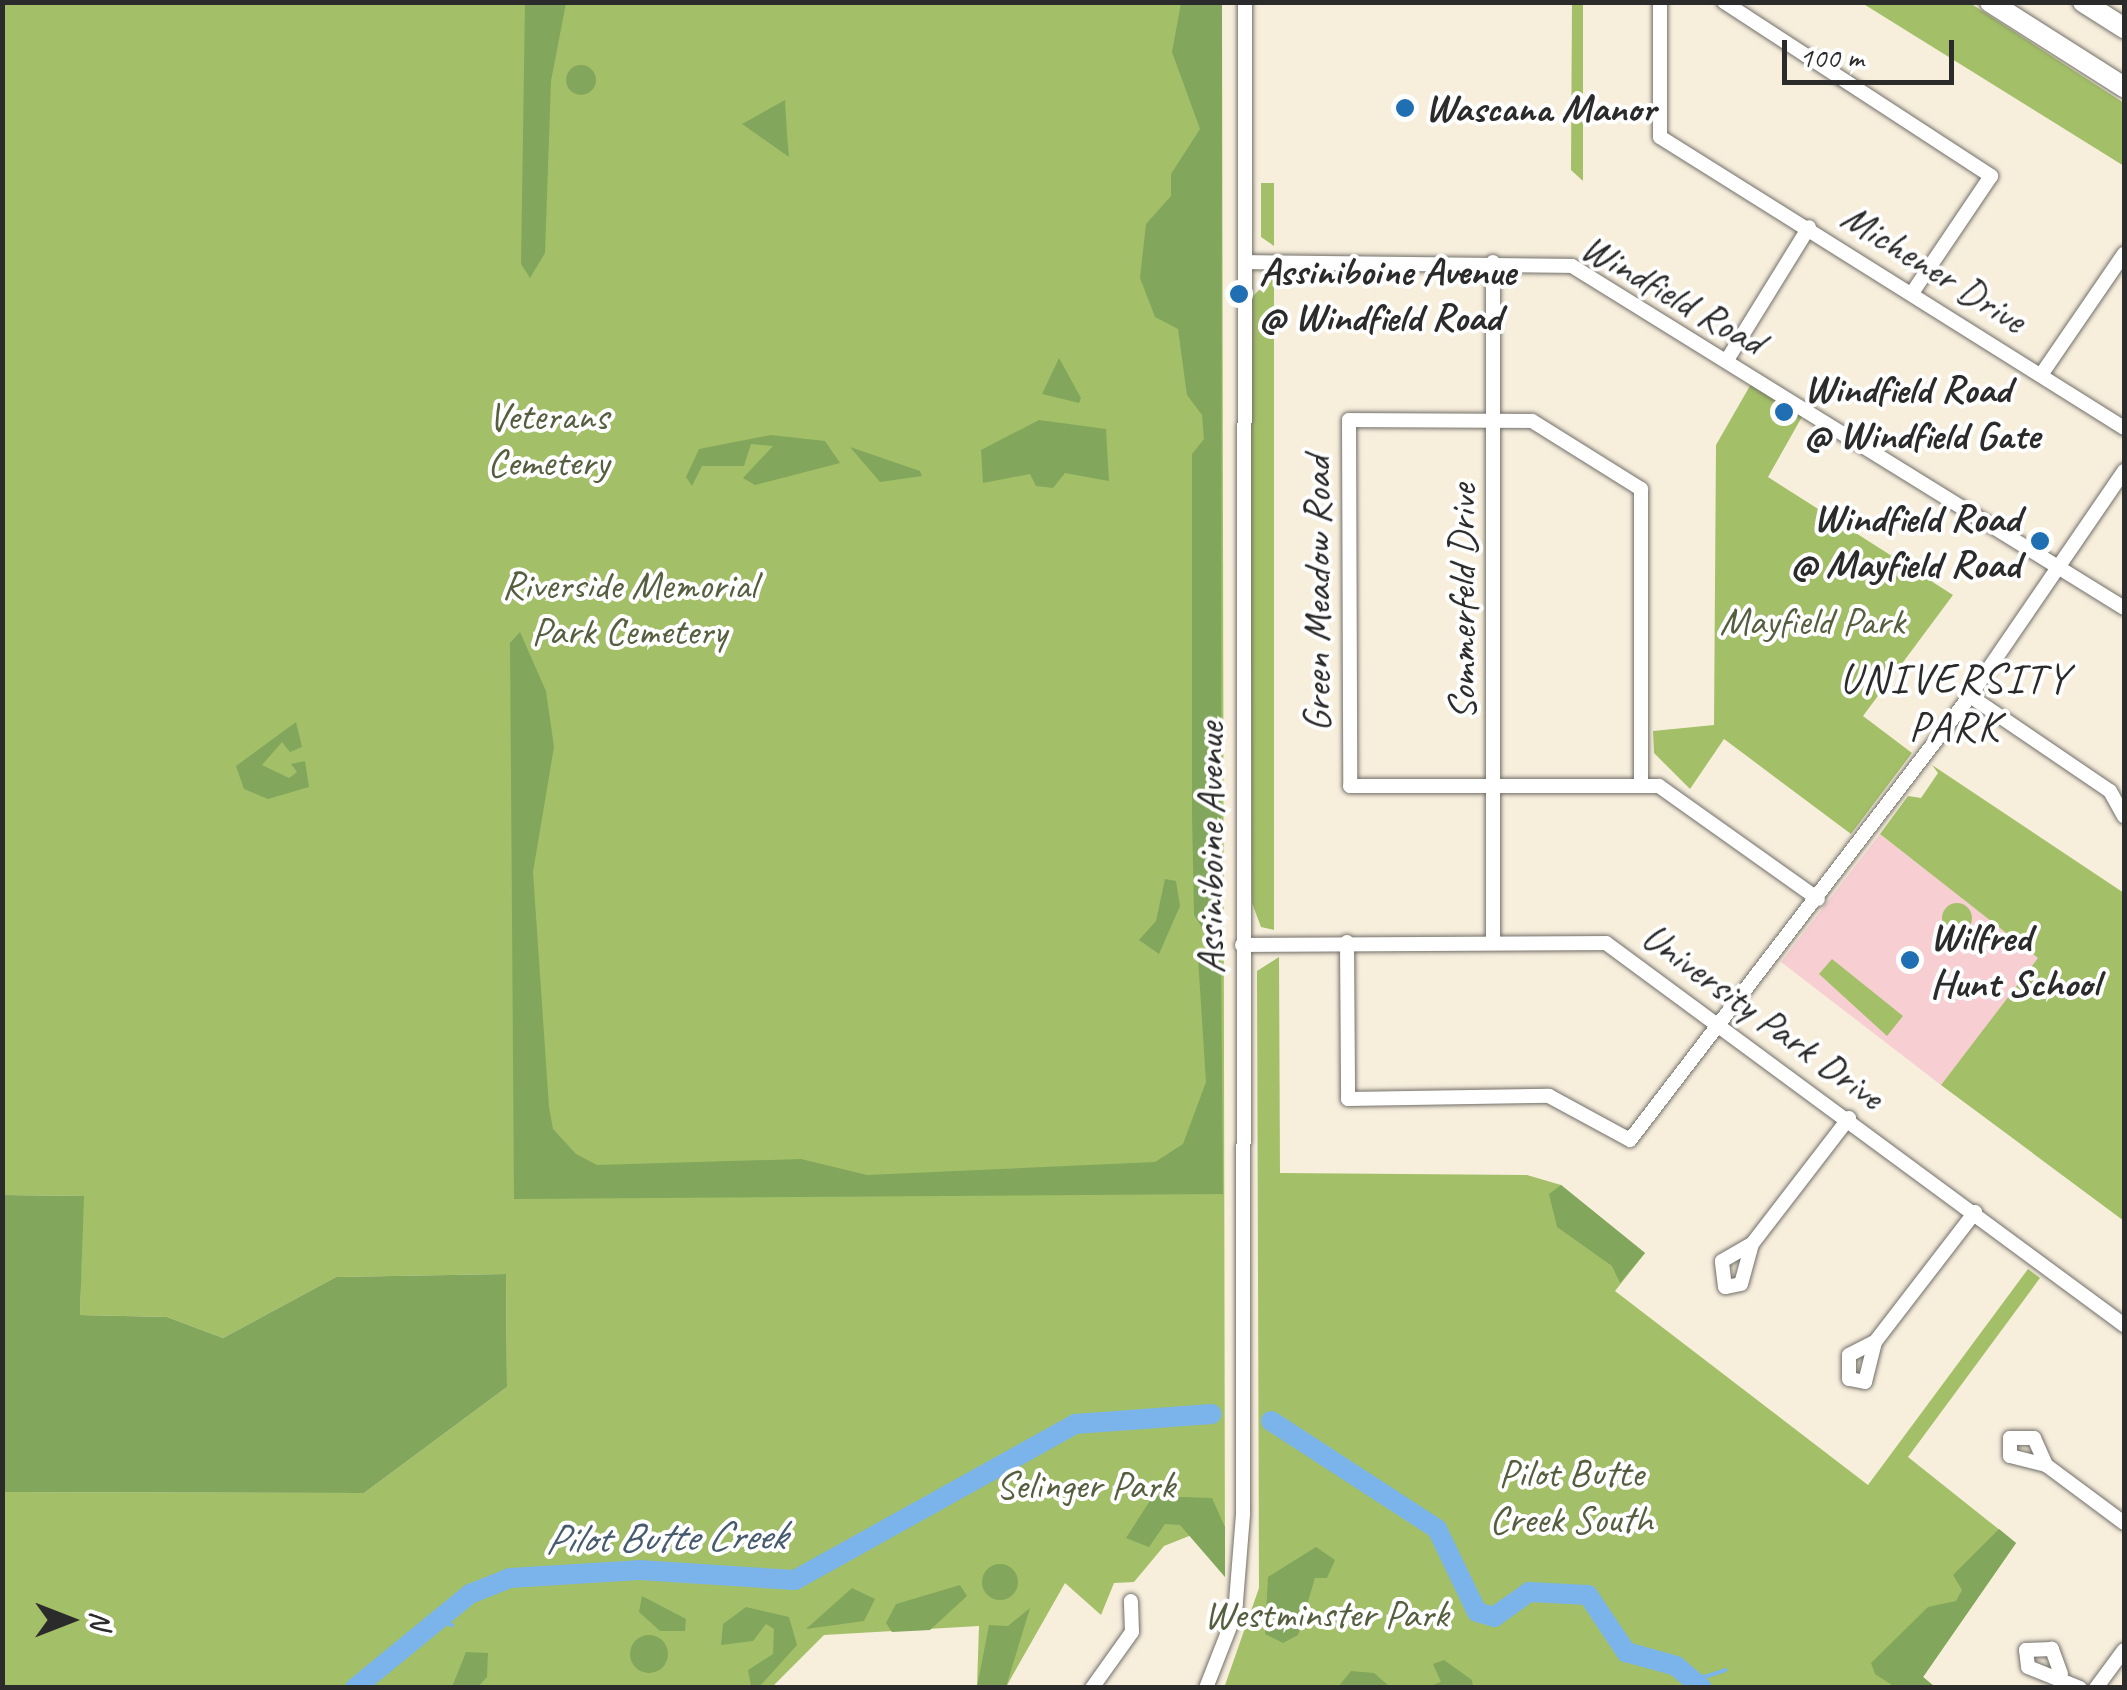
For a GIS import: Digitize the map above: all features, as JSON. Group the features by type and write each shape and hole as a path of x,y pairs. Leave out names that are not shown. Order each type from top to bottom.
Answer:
{"highway":[{"path":"1990,2 2124,87"},
{"path":"2082,2 2124,28"}],"street":[{"name":"Assiniboine Avenue","path":"1206,1688 1240,1581 1245,2"},
{"name":"Michener Drive","path":"1660,2 1660,137 2124,428"},
{"path":"1724,2 1991,176 1912,292"},
{"path":"1726,360 1809,228"},
{"path":"2041,375 2124,254"},
{"name":"Windfield Road","path":"1245,262 1493,262 1572,266 2062,566 2124,608"},
{"name":"Sommerfeld Drive","path":"1493,262 1493,941"},
{"name":"Green Meadow Road","path":"1641,786 1641,489 1532,420 1349,420 1350,786 1641,786 1671,791 1818,899"},
{"path":"1347,942 1348,1099 1549,1096 1630,1140 1724,1024 1970,696 2124,472"},
{"path":"1970,696 2117,791 2124,816"},
{"name":"University Park Drive","path":"1242,945 1606,943 1724,1024 2124,1325"},
{"path":"1752,1244 1849,1118"},
{"path":"1876,1342 1974,1212"},
{"path":"2046,1464 2124,1522"},
{"path":"1092,1688 1132,1632 1131,1601"},
{"path":"2096,1688 2124,1650"},
{"path":"2062,1674 2080,1688"}],"shaded area":[{"name":"Wilfred Hunt School","path":"1880,834 2039,958 1941,1085 1781,962"}],"green space":[{"name":"Riverside Memorial Park Cemetery","path":"3,3 1222,3 1225,1577 1194,1534 1164,1546 1134,1582 1114,1583 1101,1615 1065,1583 1006,1687 977,1687 979,1626 824,1635 772,1687 3,1687 3,1492 364,1493 507,1387 506,1274 336,1277 223,1338 167,1317 80,1315 83,1196 3,1195"},
{"path":"525,3 566,3 551,81 545,253 530,278 521,264"},
{"path":"1181,3 1222,3 1221,934 1206,934 1194,915 1192,454 1204,439 1202,415 1187,395 1178,329 1155,317 1140,278 1146,224 1171,196 1171,174 1200,129 1172,52"},
{"path":"1572,3 1583,3 1583,181 1571,170"},
{"path":"1862,3 1970,3 2124,103 2124,166"},
{"path":"581,65 595,74 596,80 587,94 581,95 567,86 566,80 575,66"},
{"path":"785,100 787,134 789,157 742,124"},
{"path":"1261,183 1274,183 1274,246 1261,237"},
{"path":"1274,275 1274,930 1261,927 1252,903 1250,299"},
{"path":"1059,358 1081,398 1079,403 1042,394"},
{"name":"Mayfield Park","path":"1751,384 1803,415 1768,477 1953,595 1863,716 1912,753 1851,834 1724,739 1690,789 1654,753 1653,731 1714,725 1716,445"},
{"path":"1039,420 1106,429 1109,481 1065,473 1053,488 1036,486 1030,474 983,483 981,450"},
{"path":"771,435 825,441 840,463 755,485 743,478 773,446 751,444 744,466 702,466 692,486 686,477 699,449"},
{"path":"850,447 920,471 922,476 880,482"},
{"path":"520,632 546,691 554,747 533,872 549,1107 553,1129 576,1154 597,1165 801,1159 867,1175 1155,1162 1183,1144 1206,1082 1198,958 1221,952 1223,1194 514,1199 510,643"},
{"path":"296,722 302,747 290,752 282,742 262,765 289,778 297,772 291,764 305,761 309,787 268,799 244,789 236,766"},
{"name":"UNIVERSITY PARK","path":"1932,765 2124,893 2124,1221 1941,1085 2038,958 1880,834 1908,796 1921,798 1938,773"},
{"path":"1165,879 1176,881 1180,906 1159,954 1139,940 1156,921"},
{"path":"1957,903 1968,907 1972,918 1968,929 1957,933 1946,929 1942,918 1946,907"},
{"name":"Pilot Butte Creek South","path":"1279,957 1280,1173 1527,1175 1561,1185 1645,1253 1615,1291 1868,1485 2028,1269 2040,1278 1908,1457 2016,1543 1923,1677 1935,1687 1224,1688 1259,1588 1257,971"},
{"path":"1832,959 1903,1016 1887,1036 1819,974"},
{"path":"1561,1185 1645,1253 1620,1283 1612,1266 1557,1227 1549,1194"},
{"path":"3,1195 84,1196 80,1315 167,1317 223,1338 336,1277 506,1274 507,1387 364,1493 3,1492"},
{"path":"1153,1496 1212,1498 1225,1527 1225,1577 1180,1525 1165,1524 1149,1547 1126,1538"},
{"path":"1999,1529 2016,1543 1923,1677 1935,1687 1895,1687 1875,1674 1871,1663 1928,1607 1956,1601 1962,1590 1953,1575"},
{"path":"1316,1547 1335,1560 1327,1578 1315,1578 1298,1635 1283,1643 1265,1634 1268,1577"},
{"path":"1000,1564 1012,1570 1018,1582 1012,1594 1000,1600 988,1594 982,1582 988,1570"},
{"path":"960,1585 967,1596 930,1630 892,1632 886,1623 896,1604"},
{"path":"852,1588 875,1599 864,1621 806,1629"},
{"path":"642,1596 686,1619 685,1631 660,1631 639,1612"},
{"path":"746,1607 789,1617 797,1645 760,1686 751,1686 748,1670 773,1654 774,1629 766,1624 753,1641 721,1645 723,1624"},
{"path":"1030,1608 1006,1687 977,1687 989,1625 1008,1626"},
{"path":"649,1635 662,1641 668,1654 662,1667 649,1673 636,1667 630,1654 636,1641"},
{"path":"466,1652 488,1653 487,1677 478,1687 452,1687"},
{"path":"1444,1660 1472,1680 1473,1687 1427,1687 1441,1682 1433,1664"},
{"path":"1351,1671 1374,1673 1390,1687 1338,1687"}],"waterway":[{"name":"Pilot Butte Creek","path":"355,1688 470,1594 510,1578 639,1570 795,1580 1075,1424 1212,1414"},
{"name":"Pilot Butte Creek","path":"1271,1421 1437,1529 1477,1612 1494,1617 1529,1592 1588,1595 1626,1652 1676,1666 1702,1688"},
{"path":"439,1621 452,1625"},
{"path":"1695,1680 1725,1670"}],"place":[{"name":"Wascana Manor","path":"1405,108"},
{"name":"Assiniboine Avenue @ Windfield Road","path":"1239,294"},
{"name":"Windfield Road @ Windfield Gate","path":"1784,412"},
{"name":"Windfield Road @ Mayfield Road","path":"2040,541"},
{"name":"Wilfred Hunt School","path":"1910,960"}],"district":[{"name":"UNIVERSITY PARK","path":"1955,703"}],"park label":[{"name":"Veterans Cemetery","path":"548,439"},
{"name":"Selinger Park","path":"1085,1485"},
{"name":"Westminster Park","path":"1326,1614"}]}
